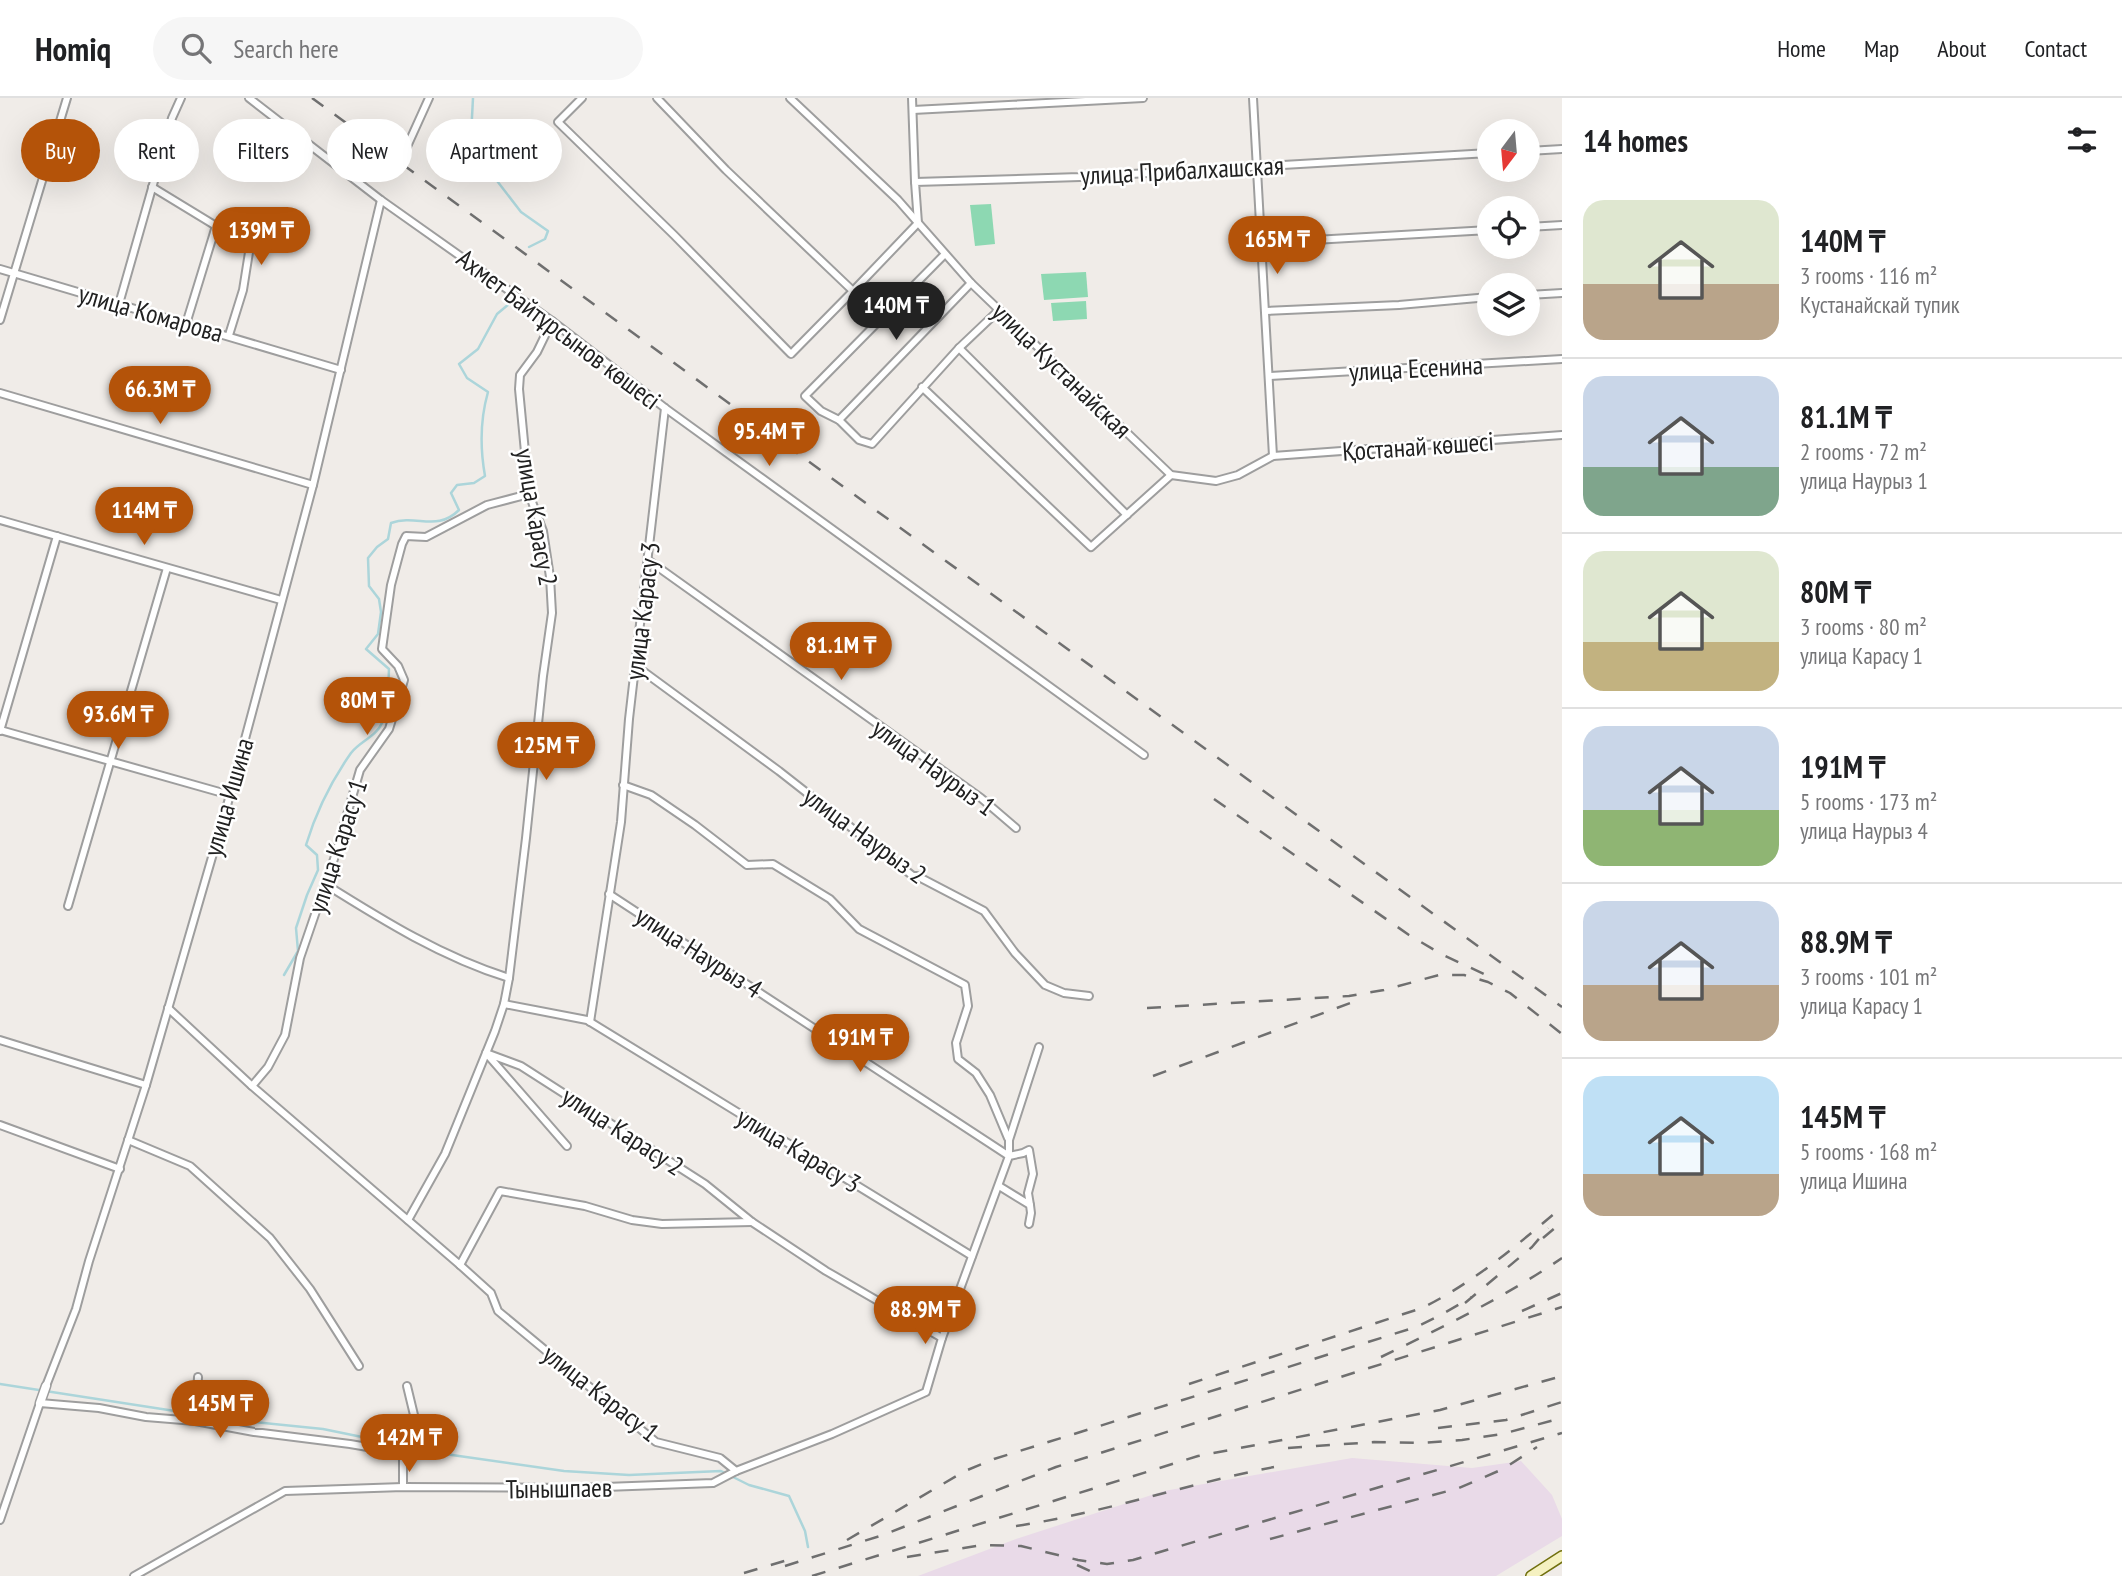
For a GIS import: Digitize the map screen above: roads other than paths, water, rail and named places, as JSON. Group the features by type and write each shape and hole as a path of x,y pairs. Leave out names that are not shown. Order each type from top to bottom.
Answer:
{"main road":[{"path":"1531,1576 1562,1556"}],"street":[{"path":"0,320 67,98"},
{"path":"118,304 172,118 181,98"},
{"name":"Ахмет Байтұрсынов көшесі","path":"248,98 381,200 552,321 665,408 1144,755"},
{"path":"412,136 429,98"},
{"path":"582,98 558,122 791,354 918,223 912,98"},
{"path":"657,98 726,170 853,291"},
{"name":"улица Кустанайская","path":"790,98 898,200 971,283 1171,475"},
{"path":"913,110 1143,98"},
{"path":"922,387 1091,547 1171,475 1216,481 1238,475 1273,456 1253,98"},
{"path":"1540,150 1562,149"},
{"name":"улица Прибалхашская","path":"915,182 1080,177 1477,154"},
{"path":"152,187 250,246 243,290 229,335"},
{"name":"улица Ишина","path":"46,1386 76,1309 120,1169 230,795 313,485 381,200"},
{"path":"1540,226 1562,225"},
{"path":"186,324 216,226"},
{"path":"1261,243 1477,231"},
{"path":"944,254 805,396 821,411 839,419 859,440 872,444 922,387 999,310"},
{"name":"улица Комарова","path":"0,269 341,370"},
{"path":"839,419 971,283"},
{"path":"1540,294 1562,293"},
{"path":"1266,311 1399,305 1477,298"},
{"name":"улица Карасу 2","path":"408,1220 445,1154 504,1004 509,978 552,613 543,530 528,494 519,389 520,375 537,352 552,321"},
{"path":"959,348 1127,515"},
{"name":"улица Есенина","path":"1269,376 1562,359"},
{"path":"0,393 313,485"},
{"name":"улица Карасу 3","path":"590,1022 621,822 665,408"},
{"name":"Қостанай көшесі","path":"1273,456 1562,435"},
{"name":"улица Карасу 1","path":"252,1086 268,1066 285,1035 300,958 335,856 360,770 389,729 404,680 398,666 382,649 391,584 402,544 406,536 426,537 488,505 528,494"},
{"path":"0,520 281,600"},
{"path":"57,536 0,731 230,795"},
{"name":"улица Наурыз 1","path":"648,560 981,799 1016,828"},
{"path":"68,906 167,568"},
{"name":"улица Наурыз 2","path":"636,666 779,771 913,876 984,911 1015,953 1045,985 1064,993 1089,996"},
{"path":"623,785 651,795 747,865 773,864 830,899 859,929 965,985 968,1006 956,1043 958,1059 976,1073 990,1095 1009,1140"},
{"path":"325,884 381,920 436,949 477,968 509,978"},
{"name":"улица Наурыз 4","path":"609,894 1009,1156"},
{"name":"улица Карасу 3","path":"504,1004 590,1022 972,1256"},
{"name":"улица Карасу 1","path":"168,1008 252,1086 491,1293 498,1311 656,1442 720,1458 736,1471"},
{"path":"0,1040 146,1085"},
{"path":"736,1471 832,1434 926,1392 942,1338 1009,1156 1009,1140 1039,1047"},
{"name":"улица Карасу 2","path":"486,1053 568,1146"},
{"name":"улица Карасу 2","path":"486,1053 521,1066 705,1184 752,1222 826,1271 942,1338"},
{"path":"0,1125 120,1169"},
{"path":"128,1140 190,1166 270,1238 310,1289 359,1366"},
{"path":"1009,1156 1028,1150 1033,1174 1028,1193 1031,1213 1029,1224"},
{"path":"999,1186 1030,1205"},
{"path":"460,1265 500,1191 585,1206 632,1220 662,1224 752,1222"},
{"path":"195,1421 198,1377"},
{"path":"403,1487 403,1451 414,1415 407,1385"},
{"path":"0,1520 46,1386"},
{"path":"40,1403 99,1408 146,1417 195,1421 403,1451"},
{"name":"Тынышпаев","path":"134,1576 285,1491 403,1487 578,1488 713,1483 736,1471"}],"waterway":[{"path":"473,98 471,136 491,173 521,212 548,231 545,239 529,247"},
{"path":"284,975 298,951 296,928 318,870 317,855 306,845 315,820 344,763 355,749 379,728 385,717 389,669 366,649 378,634 381,612 379,599 369,586 368,558 388,539 391,523 410,520 435,521 451,517 459,510 451,493 457,485 474,483 485,476 482,434 488,392 467,378 459,364 478,349 497,314 509,304"},
{"path":"0,1384 233,1420 323,1429 445,1454 564,1471 629,1475 721,1471 749,1485 789,1496 805,1531 808,1547"}],"railway":[{"path":"312,98 1562,1007"},
{"path":"1214,799 1409,935 1484,974"},
{"path":"1147,1008 1349,996 1384,990 1439,975 1464,975 1488,982 1510,993 1562,1034"},
{"path":"1153,1076 1353,1002"},
{"path":"1189,1384 1422,1308 1478,1275 1562,1207"},
{"path":"1543,1238 1562,1222"},
{"path":"1465,1303 1532,1247 1548,1228"},
{"path":"1381,1357 1496,1299 1562,1258"},
{"path":"1522,1311 1562,1293"},
{"path":"847,1540 965,1471 994,1459 1416,1327 1472,1297"},
{"path":"785,1566 883,1535 1056,1467 1562,1307"},
{"path":"812,1576 1198,1456 1440,1410 1562,1376"},
{"path":"1438,1428 1506,1420 1562,1402"},
{"path":"1288,1448 1462,1440 1502,1434 1562,1418"},
{"path":"907,1557 982,1545 1021,1546 1107,1564 1133,1560 1562,1433"},
{"path":"1270,1539 1459,1488 1503,1469 1537,1447"},
{"path":"1016,1526 1081,1514 1274,1467"},
{"path":"744,1573 794,1558"},
{"path":"1077,1565 1101,1576"}]}
